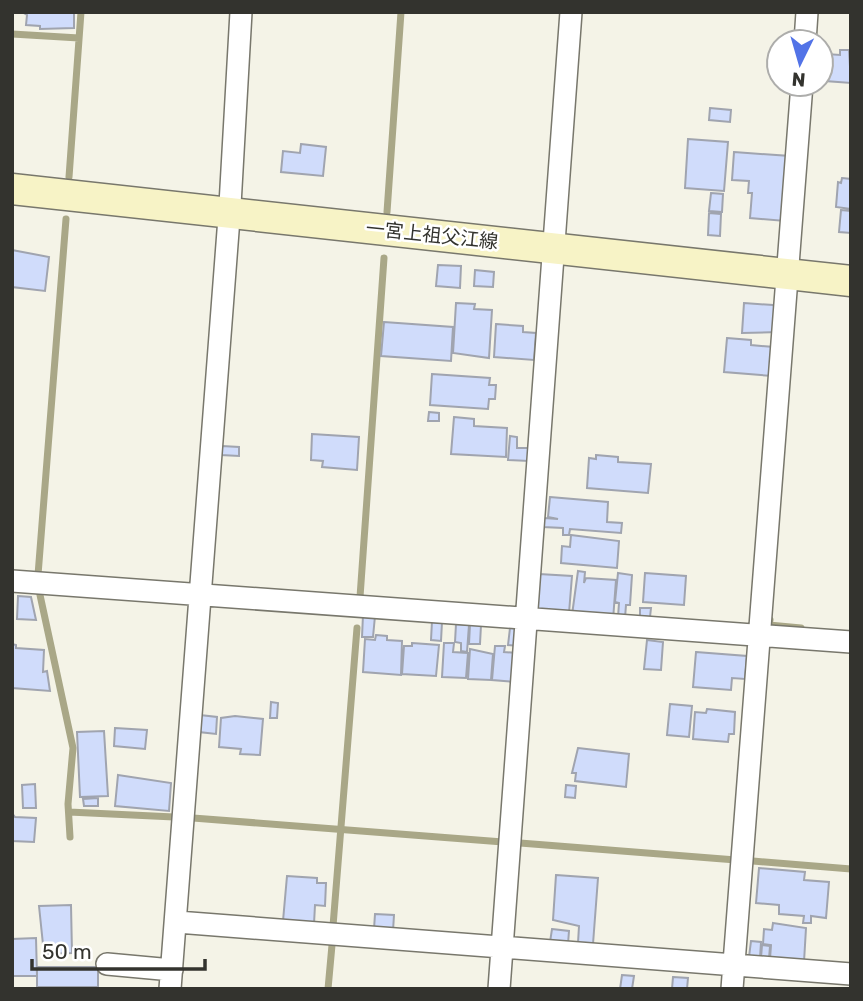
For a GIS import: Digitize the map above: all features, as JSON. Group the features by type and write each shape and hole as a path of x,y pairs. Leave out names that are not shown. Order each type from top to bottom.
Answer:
{"main road":[{"name":"一宮上祖父江線","path":"12,189 851,281"}],"street":[{"path":"107,964 171,979 230,213 241,12"},
{"path":"499,989 571,12"},
{"path":"732,989 801,98"},
{"path":"12,581 851,642"},
{"path":"177,922 851,974"}],"building":[{"path":"22,12 74,12 74,28 40,29 40,26 26,25 27,15"},
{"path":"840,50 849,50 851,83 835,82 835,55 840,55"},
{"path":"710,108 731,110 730,122 709,120"},
{"path":"688,139 728,142 724,191 685,188"},
{"path":"301,144 326,147 323,176 281,172 283,151 300,153"},
{"path":"734,152 790,156 785,221 750,218 752,193 748,193 749,181 732,180"},
{"path":"842,178 851,179 851,209 836,207 838,182 841,183"},
{"path":"711,193 723,194 722,212 709,211"},
{"path":"841,210 851,211 851,233 839,232"},
{"path":"709,213 721,214 720,236 708,235"},
{"path":"12,250 49,257 45,291 12,287"},
{"path":"438,265 461,266 460,288 436,286"},
{"path":"475,270 494,272 493,287 474,286"},
{"path":"456,303 475,304 474,309 492,310 489,358 453,353"},
{"path":"744,303 773,305 780,313 779,332 742,333"},
{"path":"384,322 453,327 451,361 381,356"},
{"path":"496,324 523,326 523,332 536,333 534,360 494,357"},
{"path":"727,338 751,340 751,345 774,347 772,376 724,372"},
{"path":"432,374 490,378 489,385 496,385 495,399 489,399 488,409 430,405"},
{"path":"429,412 439,413 439,421 428,421"},
{"path":"454,417 474,419 474,426 507,428 506,457 451,454"},
{"path":"312,434 359,437 357,470 322,467 323,461 311,460"},
{"path":"510,436 517,437 517,448 530,448 529,461 508,460"},
{"path":"222,446 239,447 239,456 221,455"},
{"path":"596,455 618,457 618,462 651,464 648,493 587,488 589,458 596,459"},
{"path":"550,497 608,502 607,522 622,523 621,533 570,529 569,535 563,535 563,528 543,527 544,518 558,519 548,517"},
{"path":"571,535 619,541 617,568 561,563 562,546 570,547"},
{"path":"578,571 585,572 584,583 586,578 616,580 613,620 572,615"},
{"path":"618,573 632,575 630,605 626,605 625,618 618,617 619,603 615,602"},
{"path":"645,573 686,576 684,605 643,602"},
{"path":"539,574 572,576 569,613 536,611"},
{"path":"18,596 31,597 36,620 17,619"},
{"path":"640,608 651,608 650,617 640,616"},
{"path":"363,615 375,616 373,637 362,637"},
{"path":"432,621 442,622 441,641 431,640"},
{"path":"456,624 469,625 467,652 461,651 461,643 455,642"},
{"path":"470,624 481,625 480,644 469,644"},
{"path":"510,628 519,629 518,646 508,645"},
{"path":"376,635 387,636 387,640 402,641 401,675 363,672 365,639 375,640"},
{"path":"647,640 663,642 661,670 644,669"},
{"path":"412,643 439,645 436,676 402,674 404,646 412,646"},
{"path":"444,643 454,643 453,652 468,653 466,678 442,677"},
{"path":"12,644 16,645 16,648 44,650 43,672 47,671 50,691 12,688"},
{"path":"495,646 505,646 504,652 517,653 515,682 492,680"},
{"path":"470,649 493,654 491,680 468,679"},
{"path":"696,652 747,656 745,679 732,678 731,690 693,687"},
{"path":"271,702 278,703 277,718 270,718"},
{"path":"670,704 692,706 689,737 667,735"},
{"path":"707,709 735,712 734,734 729,734 728,742 693,739 695,712 706,713"},
{"path":"200,715 217,717 216,734 199,732"},
{"path":"235,716 263,719 260,755 240,754 241,749 219,747 221,718"},
{"path":"115,728 147,730 145,749 114,746"},
{"path":"104,731 108,796 80,797 77,732"},
{"path":"578,748 629,754 626,787 575,781 576,773 572,773"},
{"path":"118,775 171,783 169,811 115,806"},
{"path":"35,784 36,808 23,808 22,785"},
{"path":"566,785 576,786 575,798 565,797"},
{"path":"98,798 98,806 84,806 83,799"},
{"path":"12,813 15,817 36,818 34,842 12,841"},
{"path":"759,868 805,872 804,880 829,882 826,918 811,916 811,923 803,923 804,916 779,914 779,905 756,903"},
{"path":"556,875 598,878 593,944 578,943 579,926 553,920"},
{"path":"287,876 317,878 317,883 326,883 325,906 315,905 314,924 283,921"},
{"path":"71,905 72,953 44,954 39,906"},
{"path":"375,914 394,915 393,931 374,929"},
{"path":"773,923 806,928 804,962 770,959 771,945 763,944 764,929 772,930"},
{"path":"552,929 569,931 568,944 550,942"},
{"path":"36,938 37,976 12,976 12,939"},
{"path":"751,941 761,942 760,958 749,957"},
{"path":"762,945 770,946 769,959 761,958"},
{"path":"37,967 98,967 98,987 37,987"},
{"path":"622,975 634,976 632,989 620,989"},
{"path":"673,977 688,978 687,989 672,989"}],"waterway":[{"path":"69,177 81,12"},
{"path":"387,212 401,12"},
{"path":"12,34 79,38"},
{"path":"38,575 66,219"},
{"path":"360,597 384,258"},
{"path":"40,595 73,748 68,804 70,837"},
{"path":"770,620 769,625 801,628"},
{"path":"333,926 357,628"},
{"path":"69,812 174,817"},
{"path":"193,818 503,842"},
{"path":"520,843 736,860"},
{"path":"753,861 851,869"},
{"path":"328,989 332,945"}]}
